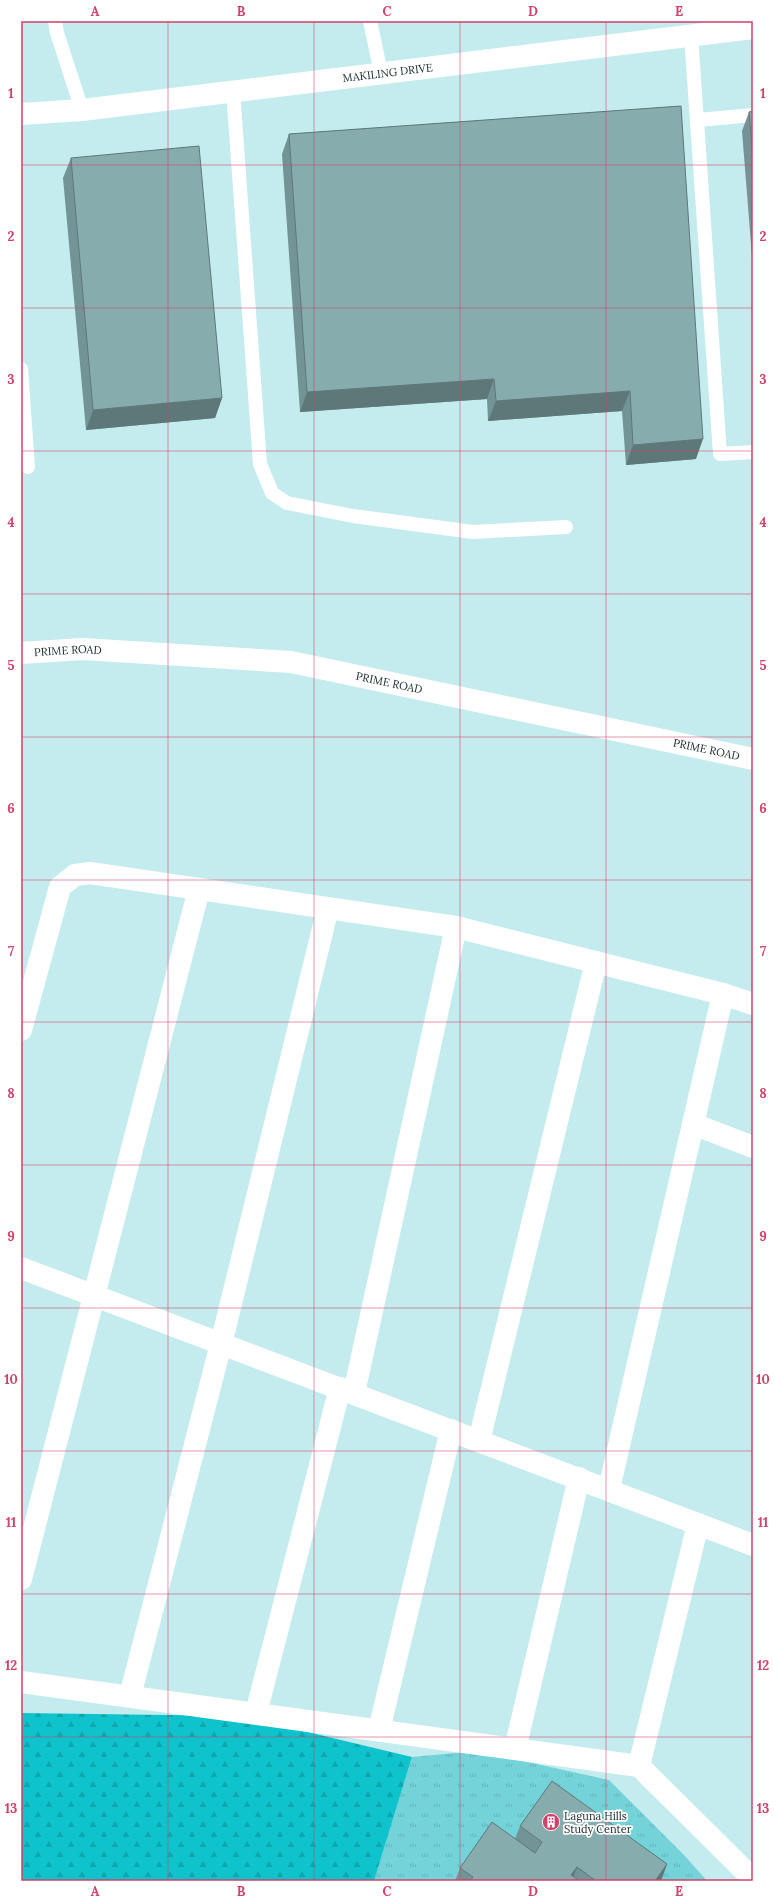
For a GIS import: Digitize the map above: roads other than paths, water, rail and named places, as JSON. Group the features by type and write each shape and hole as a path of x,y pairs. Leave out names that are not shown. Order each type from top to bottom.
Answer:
{"street":[{"name":"MAKILING DRIVE","path":"21,114 82,110 753,28"},
{"name":"PRIME ROAD","path":"21,653 83,649 291,662 753,759"},
{"path":"21,1030 60,887 75,875 90,873 456,927 723,994 753,1004"},
{"path":"21,1578 29,1518 94,1296 199,889"},
{"path":"130,1696 222,1344 328,908"},
{"path":"256,1713 347,1391 456,927"},
{"path":"479,1441 596,962"},
{"path":"609,1490 723,994"},
{"path":"693,1124 753,1146"},
{"path":"21,1268 753,1545"},
{"path":"379,1730 451,1430"},
{"path":"515,1749 579,1478"},
{"path":"639,1766 698,1524"},
{"path":"21,1682 639,1766 753,1879"}],"lane":[{"path":"55,21 57,33 82,110"},
{"path":"370,21 381,73"},
{"path":"691,35 720,454 753,452"},
{"path":"234,91 260,464 272,493 287,503 353,516 473,532 566,527"},
{"path":"698,120 753,115"},
{"path":"21,369 28,467"}],"place":[{"name":"Laguna Hills Study Center","path":"551,1822"}]}
